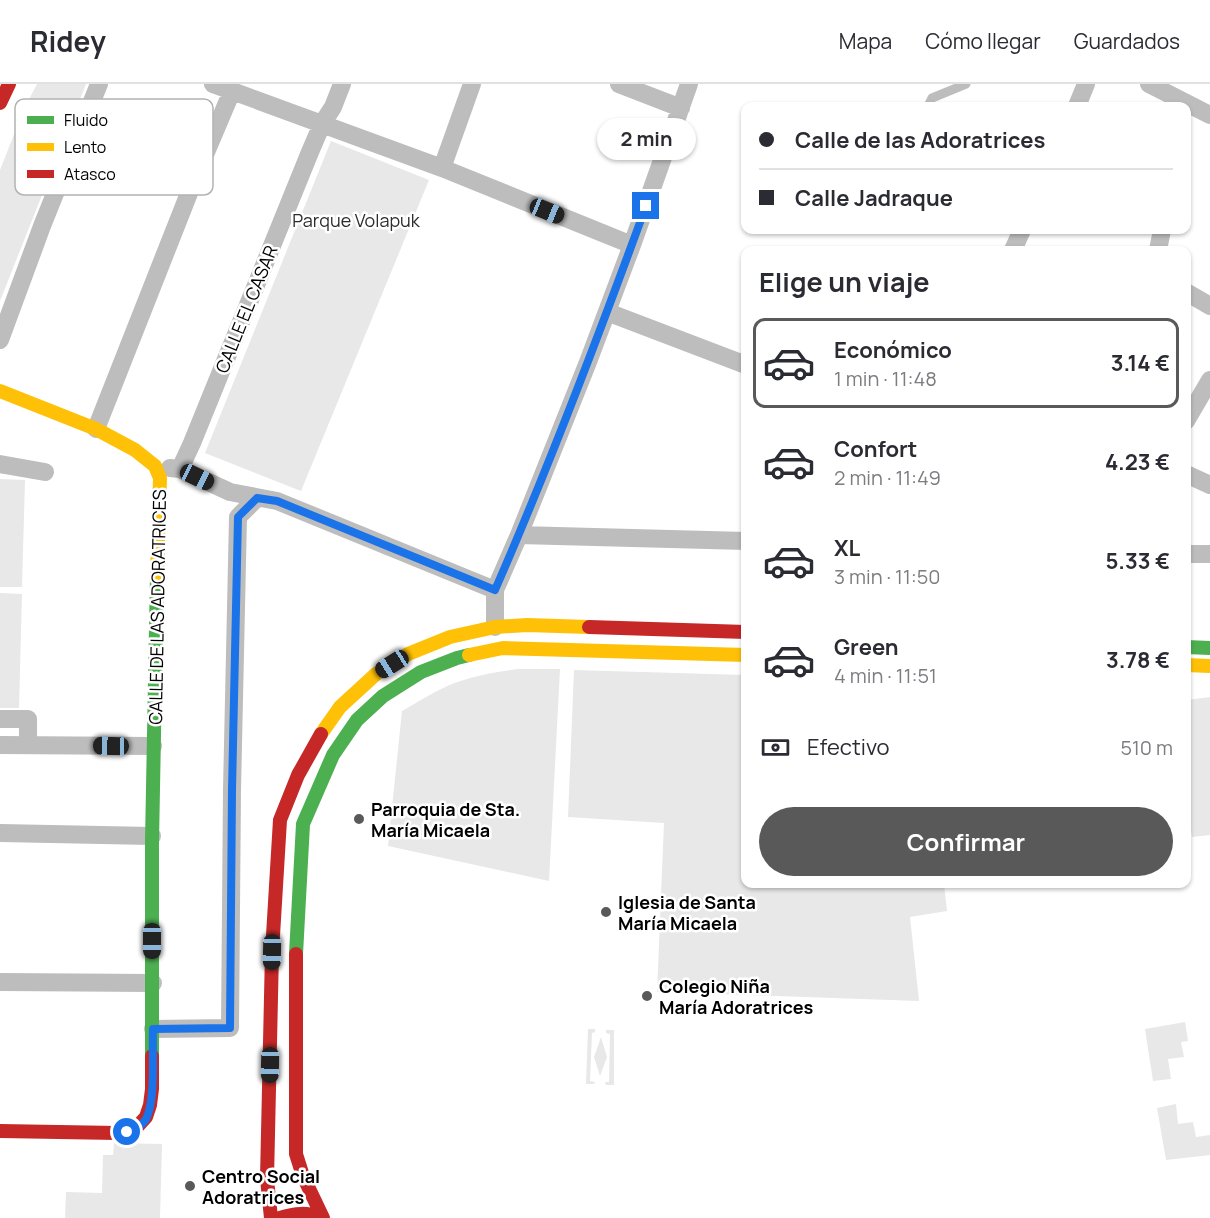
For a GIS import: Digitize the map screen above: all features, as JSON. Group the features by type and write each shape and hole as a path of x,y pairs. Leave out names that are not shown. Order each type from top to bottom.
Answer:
{"main road":[{"path":"0,103 9,84"},
{"name":"CALLE DE LAS ADORATRICES","path":"0,392 96,429 135,450 155,466 160,478 153,746 151,1101 146,1119 141,1125 136,1129 117,1133 0,1131"},
{"path":"271,1218 267,1179 272,952 280,820 298,775 317,740 340,707 376,674 408,654 450,637 495,627 527,625 741,632"},
{"path":"1191,647 1210,648"},
{"path":"322,1218 296,1154 296,953 303,824 333,755 357,720 383,696 421,672 457,658 503,648 741,655"},
{"path":"1191,665 1210,666"},
{"path":"280,1218 302,1212 322,1218"}],"street":[{"path":"0,123 14,84"},
{"path":"93,99 99,84"},
{"path":"213,84 442,168 632,245"},
{"name":"CALLE EL CASAR","path":"180,469 322,124 333,107 342,84"},
{"path":"442,168 472,84"},
{"path":"619,84 681,108"},
{"path":"495,627 495,590 607,312 689,84"},
{"path":"1079,102 1086,84"},
{"path":"1149,84 1183,97"},
{"path":"213,136 232,92"},
{"path":"1191,102 1210,115"},
{"path":"0,340 54,195"},
{"path":"96,429 188,195"},
{"path":"1191,295 1210,306"},
{"path":"607,312 741,363"},
{"path":"1191,412 1210,380"},
{"path":"0,464 45,472"},
{"path":"155,466 180,469 230,492 277,501 495,590"},
{"path":"1191,476 1210,485"},
{"path":"153,1029 230,1028 238,517 257,498"},
{"path":"519,535 741,541"},
{"path":"1191,554 1210,554"},
{"path":"0,719 28,719 28,744"},
{"name":"CALLE DE LAS ADORATRICES","path":"0,745 153,746"},
{"path":"0,833 152,836"},
{"path":"0,982 153,983"}],"lane":[{"path":"930,102 932,98 966,84"}],"green space":[{"path":"37,84 86,84 80,99 29,99"},
{"path":"15,132 15,195 42,195 0,301 0,170"},
{"name":"Parque Volapuk","path":"331,141 429,180 301,491 205,453"},
{"path":"0,479 25,480 22,587 0,587"},
{"path":"0,593 22,594 19,708 0,708"},
{"path":"517,669 560,669 549,881 388,846 402,711 452,684"},
{"path":"574,670 741,675 741,888 944,888 947,911 910,917 919,1001 657,992 664,823 568,817"},
{"path":"1210,697 1210,835 1192,837 1191,830 1191,699"},
{"path":"1185,1022 1188,1041 1181,1042 1184,1057 1168,1059 1171,1079 1153,1081 1145,1029"},
{"path":"588,1029 595,1029 592,1033 590,1081 595,1082 594,1084 586,1084"},
{"path":"606,1030 614,1030 614,1085 606,1085 605,1082 609,1082 610,1034 606,1033"},
{"path":"601,1037 607,1057 600,1076 594,1057"},
{"path":"1176,1104 1178,1124 1193,1122 1196,1137 1210,1135 1210,1155 1166,1160 1157,1108"},
{"path":"114,1143 162,1144 160,1218 65,1218 66,1192 102,1193 103,1155 113,1155"}],"traffic: fast":[{"path":"152,1056 152,842 157,574"},
{"path":"1191,647 1210,648"},
{"path":"296,954 303,824 333,755 357,720 383,696 421,672 469,655"}],"traffic: slow":[{"path":"0,391 96,429 135,450 155,466 160,478 157,574"},
{"path":"321,734 340,707 376,674 408,654 450,637 495,627 527,625 589,627"},
{"path":"469,655 503,648 741,655"},
{"path":"1191,665 1210,666"}],"traffic: jam":[{"path":"0,103 9,84"},
{"path":"589,627 741,632"},
{"path":"271,1218 267,1179 272,952 280,820 298,775 321,734"},
{"path":"296,954 296,1154 303,1176 323,1218"},
{"path":"0,1131 117,1133 136,1128 146,1117 150,1105 152,1056"},
{"path":"280,1218 301,1214 322,1218"}],"place":[{"name":"Parroquia de Sta. María Micaela","path":"359,819"},
{"name":"Iglesia de Santa María Micaela","path":"606,912"},
{"name":"Colegio Niña María Adoratrices","path":"647,996"},
{"name":"Centro Social Adoratrices","path":"190,1186"}],"route":[{"path":"127,1132 141,1125 149,1110 152,1090 153,1029 230,1028 238,517 257,498 277,501 495,590 588,362 646,206"}]}
